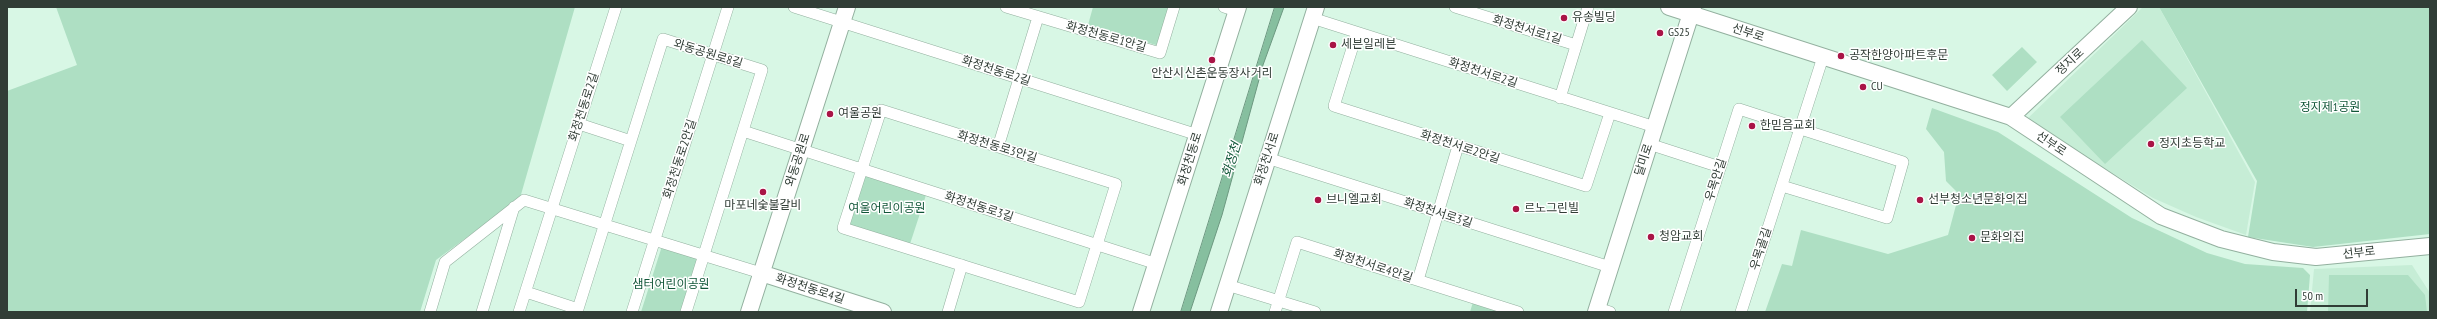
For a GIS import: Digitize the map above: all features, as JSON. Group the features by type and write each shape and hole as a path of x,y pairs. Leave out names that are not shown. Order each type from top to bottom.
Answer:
{"street":[{"name":"화정천동로2길","path":"519,312 616,7"},
{"name":"화정천동로2안길","path":"632,312 728,7"},
{"name":"화정천동로2길","path":"794,7 1198,134"},
{"name":"와동공원로","path":"749,312 847,7"},
{"name":"화정천동로1안길","path":"1006,7 1160,53 1174,7"},
{"name":"화정천서로1길","path":"1455,7 1576,45"},
{"path":"1560,98 1588,7"},
{"name":"선부로","path":"1669,7 1692,11 1823,57 2011,117 2161,216 2221,239 2273,252 2316,257 2430,246"},
{"name":"정지로","path":"2011,117 2129,7"},
{"name":"화정천동로","path":"1141,312 1198,134 1233,8"},
{"name":"달미로","path":"1601,311 1610,267 1692,11"},
{"name":"화정천서로2길","path":"1314,13 1357,33 1655,127"},
{"name":"화정천서로","path":"1219,312 1314,13"},
{"path":"998,147 1038,17"},
{"name":"화정천서로2안길","path":"1357,33 1334,106 1458,146 1586,186 1610,113"},
{"name":"와동공원로8길","path":"578,310 663,39 762,70 686,312"},
{"name":"우목골길","path":"1741,312 1823,57"},
{"name":"우목안길","path":"1674,312 1739,109 1800,128"},
{"name":"화정천동로3안길","path":"881,110 1116,184 1079,302 844,228 862,169 881,110"},
{"path":"579,124 631,141"},
{"path":"1782,186 1887,218 1903,162 1800,128"},
{"name":"화정천동로3길","path":"743,131 1157,264"},
{"path":"1649,144 1720,168"},
{"path":"1418,280 1458,146"},
{"name":"화정천서로3길","path":"1267,158 1610,267"},
{"path":"430,312 445,262 524,200 552,207 761,273"},
{"path":"482,312 514,207"},
{"name":"화정천서로4안길","path":"1275,312 1297,242 1518,312"},
{"path":"948,312 962,265"},
{"name":"화정천동로4길","path":"761,273 883,312"},
{"path":"1227,285 1315,312"},
{"path":"526,292 578,310"}],"shaded area":[{"name":"정지초등학교","path":"2143,7 2159,7 2255,182 2246,235 2196,217 2153,198 2026,120"},
{"path":"2412,265 2430,293 2430,312 2310,312 2314,269"}],"green space":[{"path":"56,7 575,7 520,198 436,260 420,312 7,312 7,91 77,65"},
{"path":"1093,7 1170,7 1160,44 1156,45 1088,25"},
{"name":"정지제1공원","path":"2159,7 2430,7 2430,234 2313,247 2248,237 2257,181"},
{"path":"2142,40 2187,88 2105,164 2060,117"},
{"path":"2022,47 2037,62 2007,91 1992,75"},
{"path":"1932,108 1998,132 2132,218 2207,253 2245,264 2303,268 2310,275 2307,312 1765,312 1782,264 1792,266 1801,230 1888,254 1948,235 1959,194 1946,181 1944,152 1926,129"},
{"name":"여울어린이공원","path":"864,172 927,192 909,247 846,227"},
{"name":"샘터어린이공원","path":"662,246 701,258 684,312 641,312"},
{"path":"2329,275 2408,275 2425,295 2427,312 2328,312"},
{"path":"1473,302 1503,312 1470,312"}],"water":[{"name":"화정천","path":"1275,7 1284,7 1263,65 1222,215 1190,312 1181,312"}],"place":[{"name":"유송빌딩","path":"1564,18"},
{"name":"GS25","path":"1660,33"},
{"name":"세븐일레븐","path":"1333,45"},
{"name":"공작한양아파트후문","path":"1841,56"},
{"name":"안산시신촌운동장사거리","path":"1212,60"},
{"name":"CU","path":"1863,87"},
{"name":"여울공원","path":"830,114"},
{"name":"한믿음교회","path":"1752,126"},
{"name":"정지초등학교","path":"2151,144"},
{"name":"마포네숯불갈비","path":"763,192"},
{"name":"브니엘교회","path":"1318,200"},
{"name":"선부청소년문화의집","path":"1920,200"},
{"name":"르노그린빌","path":"1516,209"},
{"name":"청암교회","path":"1651,237"},
{"name":"문화의집","path":"1972,238"}]}
